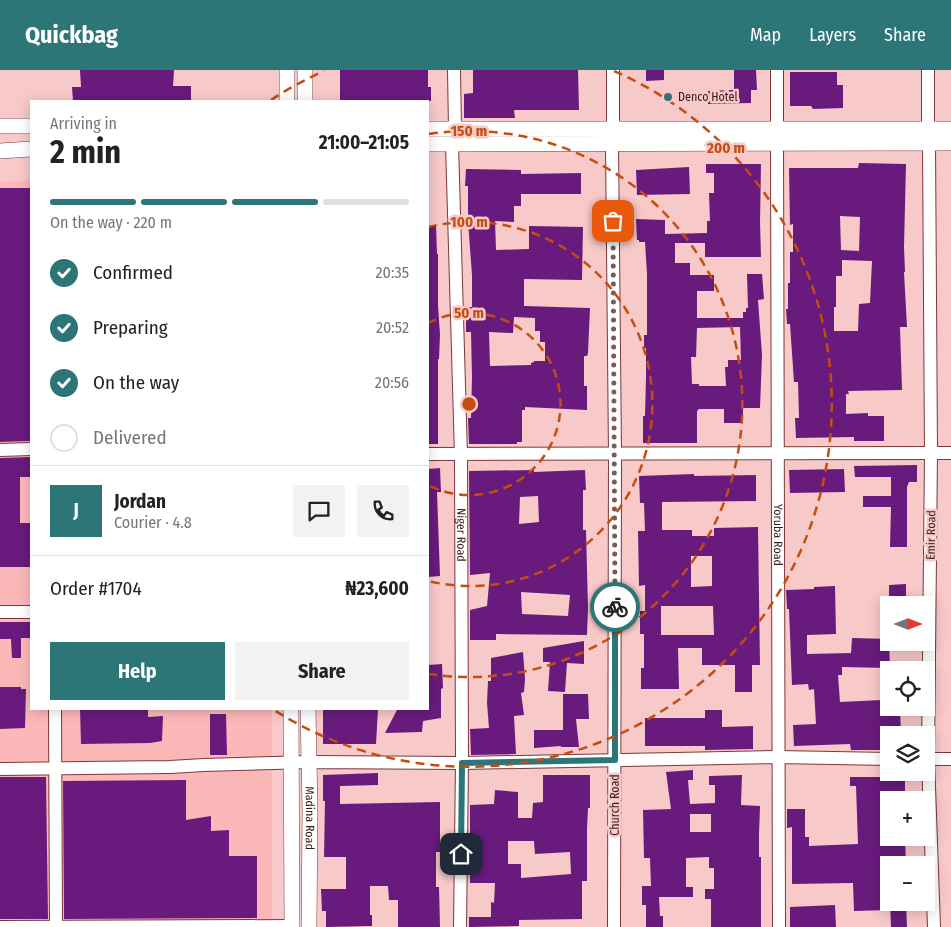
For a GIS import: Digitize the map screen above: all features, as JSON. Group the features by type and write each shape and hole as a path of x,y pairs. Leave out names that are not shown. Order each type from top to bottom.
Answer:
{"main road":[{"path":"287,70 287,100"},
{"path":"304,70 305,100"},
{"path":"0,126 30,126"},
{"path":"429,129 455,128 613,136"},
{"path":"429,144 613,136 928,136 951,129"},
{"path":"928,136 951,143"},
{"path":"0,150 30,149"},
{"name":"Madina Road","path":"290,710 292,926"},
{"name":"Madina Road","path":"308,710 310,762 309,927"}],"street":[{"path":"454,70 455,128"},
{"name":"Church Road","path":"613,70 615,454 614,927"},
{"name":"Yoruba Road","path":"777,70 779,927"},
{"name":"Emir Road","path":"927,726 931,453 928,70"},
{"name":"Niger Road","path":"452,144 461,455 462,763 460,927"},
{"path":"0,450 30,449"},
{"path":"429,454 951,453"},
{"path":"0,612 30,612"},
{"path":"55,710 56,926"},
{"path":"0,768 170,767 310,762 462,763 778,757 880,759"},
{"path":"935,759 951,759"},
{"name":"Emir Road","path":"928,781 934,927"},
{"path":"0,927 292,926"}],"shaded area":[{"path":"30,180 30,710 272,710 272,927 0,927 0,182"}],"building":[{"path":"80,70 174,70 173,86 191,86 191,100 73,100 72,87 81,87"},
{"path":"340,70 428,70 428,87 431,87 431,101 340,100"},
{"path":"473,70 578,70 579,110 514,110 515,118 464,118 464,94 473,93"},
{"path":"646,70 664,70 664,80 646,81"},
{"path":"734,70 756,70 757,90 751,90 751,103 708,104 708,91 734,90"},
{"path":"790,72 837,72 837,85 843,85 843,108 813,109 811,106 790,106"},
{"path":"859,163 906,164 904,272 907,327 900,327 902,390 848,391 849,394 846,394 846,414 868,413 868,416 884,416 884,441 854,441 854,437 796,438 795,418 799,418 798,382 794,382 790,324 787,324 786,309 788,309 788,283 790,283 790,252 793,252 793,224 790,225 789,168 858,168","holes":["840,216 860,217 859,251 841,250","842,260 872,261 870,303 859,304 858,331 834,331 836,276 842,276"]},
{"path":"706,164 761,164 761,257 705,257 705,243 675,243 675,263 690,263 690,275 714,275 714,291 697,291 697,318 743,318 743,312 746,312 746,308 748,308 747,274 762,274 764,299 758,300 762,355 760,408 743,408 743,423 724,423 724,409 699,409 697,411 697,443 643,443 646,377 644,335 647,335 647,274 645,242 637,240 636,219 665,220 665,234 707,233 707,221 710,221 709,193 714,193 714,173 706,173","holes":["740,327 741,360 728,360 728,367 725,367 726,386 699,386 699,384 692,384 691,357 696,357 697,328"]},
{"path":"689,167 690,194 637,195 636,170"},
{"path":"466,169 521,170 521,174 581,173 581,194 521,194 521,206 514,206 514,222 495,221 496,250 529,249 529,226 583,227 582,280 524,279 524,306 590,308 588,353 587,356 584,356 584,386 587,386 587,410 525,407 525,410 522,410 522,442 517,442 517,444 469,444 468,418 471,418 472,377 471,332 466,332 466,307 472,307 472,275 468,221 468,186 465,186","holes":["514,317 535,318 535,331 540,331 540,342 545,342 545,361 534,361 531,365 490,366 489,332 513,333"]},
{"path":"0,188 30,188 30,441 0,442"},
{"path":"429,226 436,226 438,254 440,334 438,359 438,444 429,444"},
{"path":"30,457 30,477 20,477 20,523 30,523 30,567 0,567 0,458"},
{"path":"917,465 917,482 909,482 907,487 907,547 890,547 891,507 863,507 863,496 891,496 891,477 855,477 854,466"},
{"path":"440,468 441,492 437,492 440,576 429,577 429,469"},
{"path":"844,469 845,492 790,493 789,470"},
{"path":"534,470 534,472 585,470 586,490 583,490 583,530 586,530 587,635 496,634 496,640 470,640 470,610 487,606 490,573 470,575 469,471","holes":["538,496 539,522 519,524 520,497","521,592 570,595 568,616 522,614"]},
{"path":"694,474 694,476 756,475 756,501 662,502 662,530 692,530 692,536 714,536 714,528 758,527 760,665 752,665 752,692 735,692 735,665 702,665 702,648 678,648 679,689 641,689 641,668 644,668 644,634 640,634 640,611 645,611 645,585 639,586 638,531 645,531 644,503 640,503 639,476","holes":["691,556 712,556 712,586 691,587","661,606 713,606 714,635 661,635"]},
{"path":"906,584 906,596 889,596 889,585"},
{"path":"835,586 836,634 807,635 807,654 851,653 852,638 880,639 880,651 889,651 890,661 880,661 880,668 842,667 842,675 838,675 840,702 880,700 880,716 900,716 901,726 880,726 880,750 851,750 850,744 794,746 793,725 816,724 814,689 809,690 808,684 792,685 789,609 787,609 786,590 814,589 814,587"},
{"path":"0,622 30,622 30,638 21,638 21,658 12,658 11,639 0,639"},
{"path":"584,641 584,664 567,663 565,692 548,691 550,662 543,662 543,648"},
{"path":"523,652 525,679 524,692 521,693 524,715 514,716 516,754 471,755 470,729 489,728 487,703 488,681 491,681 491,658"},
{"path":"442,664 441,718 423,721 422,732 385,733 397,710 429,710 429,665"},
{"path":"0,687 21,687 21,689 26,689 25,728 0,729"},
{"path":"563,694 588,694 589,719 576,719 579,747 534,748 534,730 563,730"},
{"path":"80,710 148,710 148,717 163,716 162,741 150,743 81,744"},
{"path":"323,710 378,710 376,744 323,744"},
{"path":"705,710 722,710 722,727 753,726 753,749 705,750 705,746 645,746 645,718 705,718"},
{"path":"210,714 226,714 227,755 210,755"},
{"path":"693,770 693,780 688,780 690,804 715,803 715,785 709,785 709,776 742,775 741,805 760,806 761,927 711,927 711,899 705,899 705,889 714,889 714,868 709,868 709,857 686,858 686,887 693,887 693,897 659,897 660,916 663,916 663,927 646,927 646,905 642,905 642,886 651,886 650,858 644,858 643,810 671,809 666,772","holes":["690,814 711,814 711,832 690,832"]},
{"path":"378,773 378,785 340,786 340,804 440,802 440,852 436,852 436,887 439,887 440,927 398,927 398,900 389,900 388,886 370,886 372,926 326,927 326,911 322,911 321,889 346,889 346,857 324,857 325,801 323,801 323,775"},
{"path":"543,775 590,775 587,881 582,881 582,919 519,920 519,926 469,927 469,917 491,917 491,902 494,903 495,883 470,883 470,805 494,804 495,790 518,792 518,818 532,818 533,803 543,802","holes":["508,841 534,841 535,854 570,852 571,874 521,878 521,864 508,864"]},
{"path":"0,777 46,777 48,919 0,919"},
{"path":"850,777 880,777 880,781 905,781 905,791 880,791 880,846 905,846 906,856 880,856 880,910 854,911 853,883 792,884 792,827 787,828 787,809 805,809 805,837 809,837 809,846 858,844 856,786 850,786"},
{"path":"186,780 186,820 211,816 211,831 229,830 229,856 257,856 257,918 64,919 63,781"},
{"path":"835,905 836,927 790,927 790,907"},
{"path":"890,911 906,911 907,927 891,927"}],"way so far":[{"path":"613,221 615,607"}],"place":[{"name":"Denco Hotel","path":"668,97"}],"route":[{"path":"461,854 462,763 615,760 615,607"}]}
